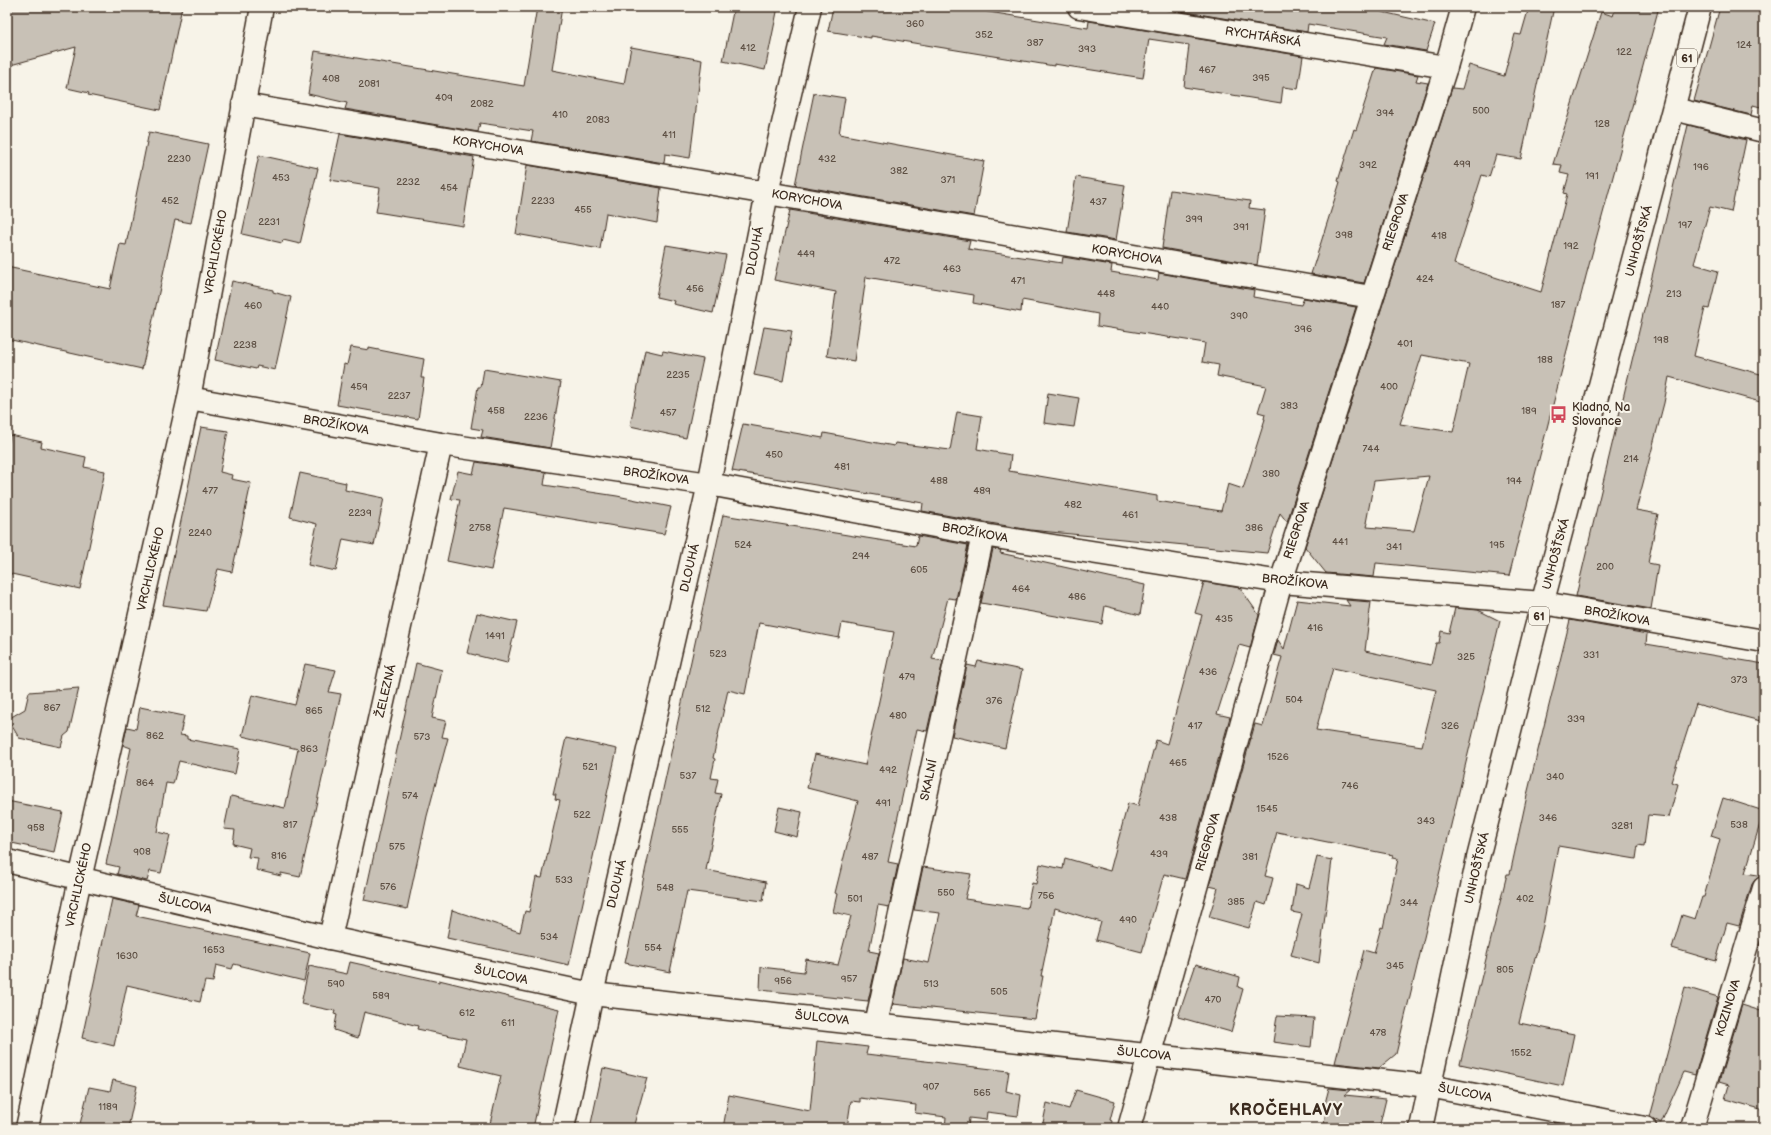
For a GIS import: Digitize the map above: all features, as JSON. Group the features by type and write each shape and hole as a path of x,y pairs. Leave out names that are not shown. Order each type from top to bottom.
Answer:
{"street":[{"name":"VRCHLICKÉHO","path":"27,1128 80,879 190,398 262,7"},
{"name":"DLOUHÁ","path":"563,1128 592,994 709,484 767,193 810,7"},
{"name":"RYCHTÁŘSKÁ","path":"1079,7 1446,67"},
{"name":"RIEGROVA","path":"1129,1128 1281,582 1446,67 1463,7"},
{"name":"UNHOŠŤSKÁ","path":"1422,1128 1429,1086 1478,858 1543,603 1700,7"},
{"name":"KORYCHOVA","path":"243,106 767,193 1371,298"},
{"path":"1674,109 1764,131"},
{"name":"BROŽÍKOVA","path":"190,398 442,444 709,484 983,535 1281,582 1543,603 1764,641"},
{"name":"ŽELEZNÁ","path":"330,938 442,444"},
{"name":"SKALNÍ","path":"876,1024 983,535"},
{"name":"ŠULCOVA","path":"7,861 330,938 592,994 1149,1054 1429,1086 1645,1128"},
{"name":"KOZINOVA","path":"1692,1128 1764,888"}],"building":[{"path":"7,7 182,7 160,110 88,95 89,93 67,88 76,47 7,66"},
{"path":"537,7 562,7 552,70 624,84 631,47 702,60 690,158 665,154 664,163 531,141 533,131 480,123 478,132 345,109 347,103 308,94 315,51 524,86"},
{"path":"734,7 778,7 765,70 723,61"},
{"path":"833,7 958,7 1088,28 1089,21 1303,56 1298,89 1283,87 1281,103 1184,87 1189,45 1149,39 1143,78 1054,64 1054,66 871,36 871,38 828,31"},
{"path":"1156,7 1379,7 1378,11 1435,24 1426,51 1384,44 1387,37 1308,24 1307,32"},
{"path":"1529,7 1554,7 1521,159 1496,155 1489,177 1482,175 1454,264 1541,292 1567,194 1564,193 1569,175 1560,173 1562,165 1553,164 1601,12 1613,16 1616,7 1659,7 1586,276 1509,576 1376,563 1374,577 1326,573 1305,547 1452,88 1462,89 1469,65 1504,76 1515,34 1521,35","holes":["1422,355 1469,364 1453,432 1400,424","1429,476 1414,531 1367,527 1368,523 1366,523 1374,481"]},
{"path":"1720,7 1764,7 1764,108 1753,105 1751,115 1694,101"},
{"path":"1376,68 1418,75 1416,81 1428,83 1364,283 1311,274 1340,182 1338,181 1354,129 1356,130"},
{"path":"814,93 845,98 839,134 984,161 974,216 795,185"},
{"path":"1688,125 1746,140 1731,212 1710,207 1694,264 1718,271 1709,309 1705,308 1694,356 1764,375 1764,403 1669,377 1664,403 1636,510 1658,514 1648,563 1658,565 1651,609 1576,596"},
{"path":"149,132 208,144 191,223 175,220 142,369 7,339 7,267 110,289 120,244 126,245"},
{"path":"340,134 474,157 463,226 376,212 380,188 330,180"},
{"path":"259,155 318,168 300,244 283,240 282,243 242,234"},
{"path":"527,165 661,188 657,223 606,213 600,249 516,234"},
{"path":"1076,177 1125,185 1116,240 1067,232"},
{"path":"1170,190 1250,201 1249,208 1265,210 1257,265 1162,248"},
{"path":"790,210 970,241 968,249 1062,263 1063,257 1112,265 1111,272 1158,280 1159,273 1254,290 1253,297 1301,305 1304,298 1356,307 1287,522 1280,513 1267,553 1030,530 922,511 923,503 732,471 743,424 823,438 824,433 894,446 895,443 950,450 957,412 982,416 977,449 1011,455 1009,471 1157,496 1157,501 1221,511 1228,484 1243,489 1265,419 1265,414 1258,412 1266,386 1217,376 1219,365 1202,362 1205,343 1097,326 1098,314 1022,300 1021,312 973,303 974,295 866,277 854,361 827,356 836,292 774,280"},
{"path":"666,245 726,255 713,313 673,304 674,301 656,297"},
{"path":"232,281 273,290 273,292 291,297 275,370 257,366 256,369 215,360"},
{"path":"764,327 792,331 783,381 754,375"},
{"path":"351,347 369,350 369,348 424,359 421,378 424,378 418,419 337,405 344,364 347,365"},
{"path":"645,350 662,354 663,351 703,359 686,438 630,426"},
{"path":"484,369 561,382 550,448 481,437 483,430 471,428 478,387 481,387"},
{"path":"1048,393 1079,398 1074,427 1044,423"},
{"path":"201,427 228,431 220,472 232,475 231,479 251,483 232,572 218,569 206,611 163,605"},
{"path":"10,435 42,442 41,447 86,457 84,467 105,471 80,589 7,573 7,451"},
{"path":"476,462 546,472 544,485 617,496 671,507 664,534 504,508 491,570 447,561 460,500 451,499 458,471 473,474"},
{"path":"300,473 346,483 345,490 384,498 374,545 343,539 336,571 308,565 317,524 290,517"},
{"path":"723,515 916,546 918,536 968,545 956,599 948,598 932,659 943,661 927,731 917,729 888,862 898,864 889,907 878,905 869,951 879,953 868,1001 760,990 761,967 804,972 806,959 838,965 851,916 833,912 837,894 835,893 858,801 807,788 815,754 865,765 894,632 842,623 839,638 759,623 745,694 728,690 713,758 715,759 711,778 718,779 715,793 721,794 706,870 766,882 763,901 687,891 670,972 625,963"},
{"path":"993,549 1001,550 1000,553 1145,585 1140,615 1105,606 1102,624 981,603"},
{"path":"1204,582 1240,588 1259,615 1250,648 1239,645 1217,714 1230,717 1185,879 1164,874 1142,952 1096,940 1101,922 1055,908 1041,976 1043,976 1035,1019 893,1004 903,958 929,963 940,913 914,910 923,867 971,874 965,899 1027,908 1032,883 1036,884 1040,864 1063,869 1065,858 1110,871 1128,803 1138,806 1156,740 1167,744 1202,615 1195,613"},
{"path":"1297,600 1350,606 1346,600 1371,602 1365,651 1431,665 1436,643 1439,643 1441,631 1449,633 1455,608 1478,610 1500,621 1396,1054 1379,1068 1335,1063 1364,950 1374,953 1381,927 1383,928 1398,859 1392,858 1393,855 1277,832 1265,876 1273,878 1266,905 1257,902 1249,928 1209,917 1218,888 1209,886 1255,724 1263,726 1282,657 1274,655 1278,640 1284,649","holes":["1333,668 1436,690 1422,746 1316,730"]},
{"path":"477,613 517,622 507,663 467,653"},
{"path":"1570,620 1647,634 1646,644 1764,664 1764,722 1696,704 1671,782 1678,784 1669,817 1648,815 1644,846 1638,845 1636,859 1558,846 1543,926 1519,1023 1574,1034 1563,1086 1460,1064 1507,874 1510,874 1528,791"},
{"path":"978,661 1022,670 1005,748 952,736 967,665 976,667"},
{"path":"416,663 442,670 432,718 446,721 442,737 448,738 427,816 407,909 364,900"},
{"path":"305,664 336,670 329,692 341,694 300,877 281,873 281,876 256,870 258,858 248,857 250,848 233,844 235,830 224,829 231,796 285,808 298,749 242,736 252,695 295,705"},
{"path":"79,688 69,732 64,736 61,747 19,738 8,719 25,709 29,692"},
{"path":"140,707 184,716 180,735 187,736 187,739 240,749 235,774 179,761 173,784 166,783 157,832 170,835 161,873 150,871 147,881 117,874 119,867 106,864 131,748 123,745 127,727 136,729"},
{"path":"566,738 617,749 569,965 447,938 452,910 520,932 525,911 529,912 536,877 542,878 560,800 555,799 556,794 553,794"},
{"path":"1723,798 1764,811 1745,873 1764,876 1756,879 1752,884 1739,926 1727,923 1716,961 1672,948 1682,915 1695,919 1702,897 1704,897 1720,839 1711,836"},
{"path":"7,801 63,812 54,852 7,842"},
{"path":"779,807 802,812 797,837 774,831"},
{"path":"1317,857 1332,860 1319,963 1291,955 1302,914 1292,912 1296,884 1309,888"},
{"path":"112,899 139,905 136,916 310,953 304,981 234,964 232,969 216,965 213,982 205,981 200,1002 127,985 114,1046 82,1038"},
{"path":"350,962 439,982 439,980 559,1009 533,1128 489,1128 501,1076 460,1066 466,1039 417,1029 418,1026 364,1012 358,1038 334,1030 337,1015 334,1014 335,1011 301,1004 309,966 347,974"},
{"path":"1196,964 1240,977 1238,987 1243,989 1231,1032 1178,1017"},
{"path":"1685,987 1718,997 1695,1075 1684,1072 1661,1123 1650,1117"},
{"path":"1742,1005 1764,1012 1764,1110 1725,1099 1729,1085 1719,1082"},
{"path":"1277,1016 1314,1018 1311,1047 1273,1042"},
{"path":"817,1041 868,1047 866,1054 1009,1071 1006,1091 1021,1095 1018,1116 987,1112 986,1120 969,1118 968,1128 945,1128 946,1117 915,1113 916,1105 860,1098 860,1102 851,1101 847,1128 723,1128 729,1095 810,1111"},
{"path":"603,1068 647,1078 633,1128 590,1128"},
{"path":"113,1080 137,1086 128,1128 79,1128 89,1087 110,1091"},
{"path":"1329,1088 1350,1090 1344,1095 1386,1099 1379,1128 1349,1128 1324,1125 1326,1109 1323,1111"},
{"path":"1076,1090 1115,1101 1110,1120 1112,1121 1111,1128 1042,1128 1047,1103 1069,1109"}],"place":[{"name":"Kladno, Na Slovance","path":"1559,414"}],"district":[{"name":"KROČEHLAVY","path":"1286,1110"}]}
